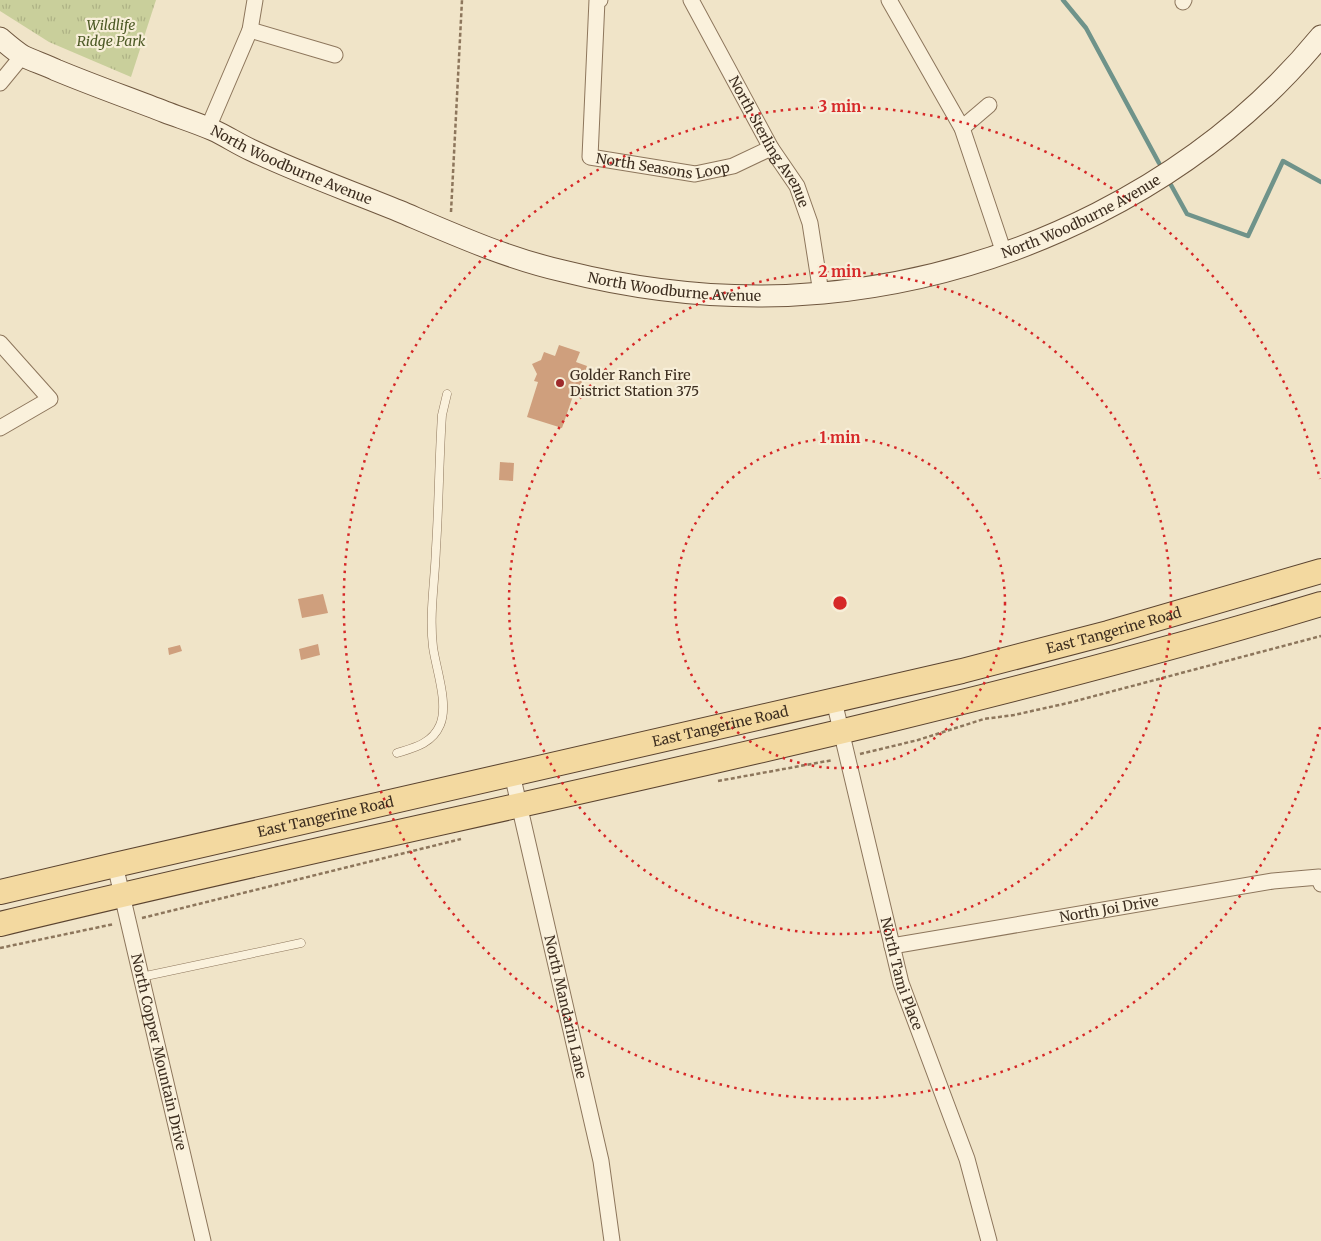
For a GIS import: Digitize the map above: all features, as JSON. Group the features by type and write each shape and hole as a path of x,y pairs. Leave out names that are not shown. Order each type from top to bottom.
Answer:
{"main road":[{"name":"East Tangerine Road","path":"0,892 962,671 1099,636 1321,571"},
{"path":"0,924 842,731 1117,662 1321,604"}],"street":[{"path":"208,128 250,30 255,0"},
{"name":"North Seasons Loop","path":"600,0 597,0 590,156 695,174 733,166 771,148"},
{"name":"North Sterling Avenue","path":"691,0 771,148 797,186 810,223 821,293"},
{"path":"889,0 962,128 1004,253"},
{"path":"250,30 335,55"},
{"name":"North Woodburne Avenue","path":"0,38 23,55 81,80 208,128 253,151 501,253 562,271 627,284 687,292 764,296 853,290 930,275 1004,253 1092,216 1139,190 1186,160 1215,138 1273,89 1321,36"},
{"path":"0,84 23,55"},
{"path":"962,128 989,105"},
{"path":"0,343 50,399 0,428"},
{"name":"North Tami Place","path":"834,701 892,946 910,1009 967,1159 989,1241"},
{"name":"North Mandarin Lane","path":"512,774 601,1161 612,1241"},
{"name":"North Copper Mountain Drive","path":"115,865 203,1241"},
{"name":"North Joi Drive","path":"892,946 1273,881 1319,877 1321,884"}],"lane":[{"path":"396,753 425,743 435,733 442,717 442,698 433,646 432,613 437,546 442,414 447,394"},
{"path":"141,977 301,943"}],"path":[{"path":"452,212 462,0"},
{"path":"710,782 890,748 984,719 1014,715 1068,703 1321,636"},
{"path":"0,948 128,921 465,838"}],"green space":[{"name":"Wildlife Ridge Park","path":"0,0 156,0 131,77 49,42 0,11"}],"building":[{"path":"559,345 580,352 576,362 587,366 578,394 574,393 562,428 527,417 538,382 534,381 537,374 532,364 541,360 544,352 555,356"},
{"path":"500,462 514,463 513,481 499,480"},
{"path":"323,594 328,613 302,618 298,599"},
{"path":"318,644 320,655 301,660 299,649"},
{"path":"180,645 182,651 169,655 168,648"}],"waterway":[{"path":"1063,0 1086,28 1159,163"},
{"path":"1171,185 1187,214 1248,236 1283,161 1321,182"}],"place":[{"name":"Golder Ranch Fire District Station 375","path":"560,383"}]}
